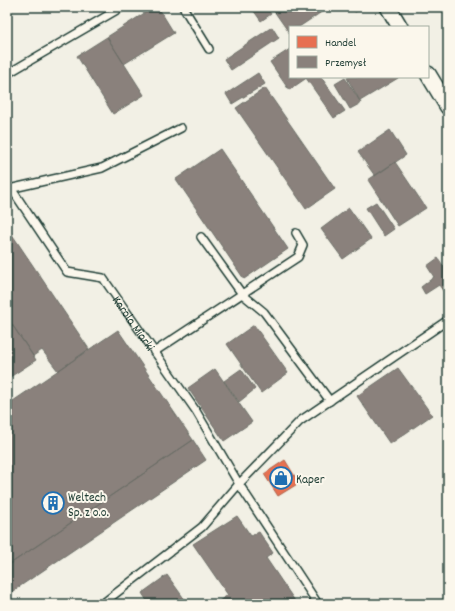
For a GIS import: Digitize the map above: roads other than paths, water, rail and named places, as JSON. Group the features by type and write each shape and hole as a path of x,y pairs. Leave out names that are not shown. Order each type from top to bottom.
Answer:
{"street":[{"path":"388,7 399,26"},
{"path":"429,76 448,107"}],"lane":[{"path":"7,74 122,7"},
{"path":"183,7 209,49"},
{"name":"Karola Miarki","path":"181,128 102,168 9,189 67,272 103,278 196,411 239,484 318,604"},
{"path":"154,352 298,257 303,245 296,233"},
{"path":"201,237 242,294 264,312 330,401"},
{"path":"102,604 202,527 239,484 300,421 448,320"}],"place":[{"name":"Kaper","path":"281,478"},
{"name":"Weltech Sp. z o.o.","path":"53,503"}]}
